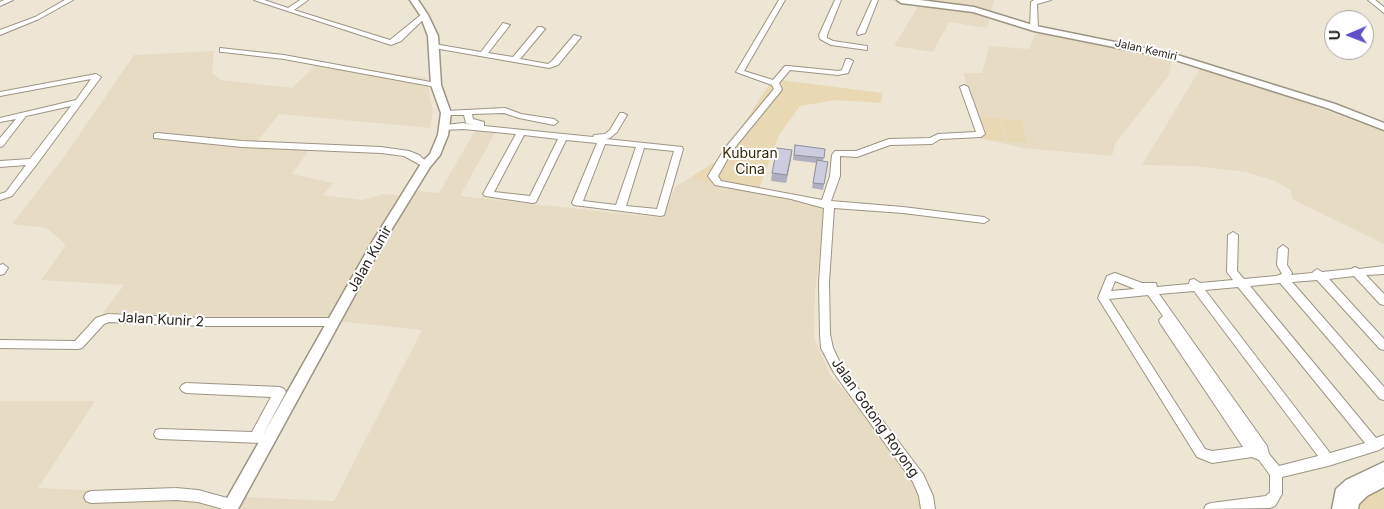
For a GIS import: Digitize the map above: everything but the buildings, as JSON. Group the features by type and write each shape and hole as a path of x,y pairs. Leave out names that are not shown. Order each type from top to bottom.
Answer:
{"street":[{"path":"0,4 10,0"},
{"path":"0,33 37,18 70,0"},
{"path":"257,0 391,43 398,39 424,14"},
{"path":"289,10 305,0"},
{"name":"Jalan Kunir","path":"230,507 377,244 426,165 435,155 445,128 446,113 436,85 433,36 424,14 414,0"},
{"path":"782,0 740,72 775,83 778,89 728,150 712,176 714,180 718,183 825,204 903,210 984,220"},
{"path":"838,0 823,36 824,39 831,43 864,48"},
{"path":"861,34 875,0"},
{"name":"Jalan Kemiri","path":"901,0 974,10 1034,28 1097,39 1197,63 1330,106 1384,127"},
{"path":"1034,28 1034,2 1048,0"},
{"path":"1371,0 1384,10"},
{"path":"1376,0 1384,0"},
{"path":"483,54 506,25"},
{"path":"515,60 541,29"},
{"path":"434,46 544,66 552,65 577,37"},
{"path":"223,50 277,56 436,85"},
{"path":"775,83 788,68 838,74 845,71 849,62"},
{"path":"0,94 97,76 9,194 0,197"},
{"path":"825,204 835,176 836,155 838,152 857,154 889,142 932,141 938,137 981,134 964,86"},
{"path":"0,120 78,102"},
{"path":"446,113 505,110 519,116 554,122"},
{"path":"468,112 469,121 473,122 603,137 613,132 623,116"},
{"path":"0,144 23,115"},
{"path":"445,128 463,126 679,149 661,213 577,203 602,141"},
{"path":"522,132 488,194 533,200 563,136"},
{"path":"157,136 242,144 381,150 406,153 416,157 426,165"},
{"path":"620,208 641,145"},
{"path":"0,164 34,162"},
{"name":"Jalan Gotong Royong","path":"825,204 830,210 824,282 825,334 828,348 838,370 918,478 926,496 928,509"},
{"path":"1233,235 1231,269 1239,281 1380,443 1328,460 1276,473"},
{"path":"1283,249 1283,276 1384,395"},
{"path":"1103,298 1109,295 1195,285 1317,273 1384,269"},
{"path":"1355,270 1384,301"},
{"path":"1317,273 1384,346"},
{"path":"1116,277 1147,290 1263,450 1258,454 1212,457 1206,456 1201,452 1103,298 1111,278 1116,277"},
{"path":"1195,285 1328,460"},
{"name":"Jalan Kunir 2","path":"0,344 78,345 100,321 108,318 203,322 333,322"},
{"path":"186,388 280,392 256,438"},
{"path":"160,434 270,438"},
{"path":"1211,509 1270,502 1276,494 1276,473 1258,454"},
{"path":"1340,509 1342,494 1352,485 1384,469"},
{"path":"1350,509 1351,500 1384,479"},
{"path":"91,497 176,494 198,496 230,507"}],"shaded area":[{"path":"887,0 994,0 987,28 949,22 933,52 894,46 919,5"},
{"path":"1037,30 1089,40 1172,60 1169,75 1115,144 1112,156 1024,148 978,138 968,100 964,73 982,73 989,46 1029,49"},
{"path":"214,51 212,73 221,80 292,88 318,63 426,78 433,111 430,128 279,114 254,146 310,149 292,174 333,183 323,195 362,200 384,194 405,196 409,190 439,193 475,131 495,133 460,196 662,218 675,187 691,177 718,186 788,195 825,206 815,292 814,337 830,375 915,468 931,509 0,509 0,401 95,401 38,488 334,501 422,330 326,320 101,315 124,285 41,280 66,245 47,228 12,224 64,157 134,55"},
{"path":"1200,69 1262,87 1384,132 1384,244 1292,199 1291,190 1275,181 1246,172 1194,166 1142,165"}],"green space":[{"name":"Kuburan Cina","path":"773,79 882,93 881,103 837,100 800,106 779,135 758,191 718,186 691,177 721,158"},
{"path":"981,117 1000,119 1004,141 984,139"},
{"path":"1002,119 1022,121 1026,143 1006,141"},
{"path":"1384,482 1384,509 1352,509 1359,496"}]}
